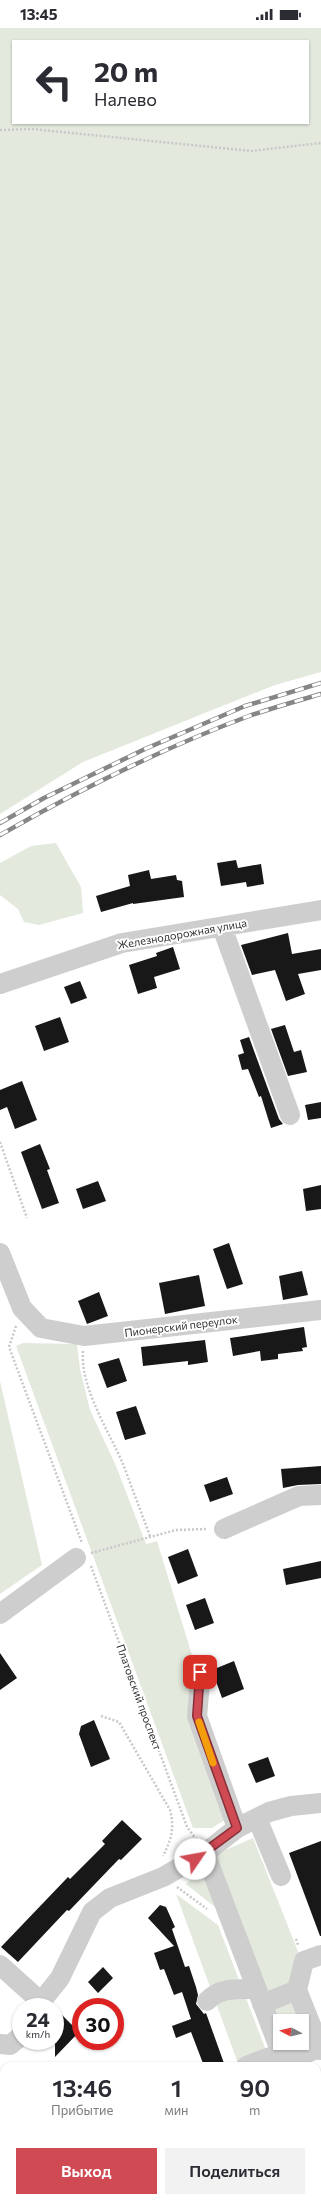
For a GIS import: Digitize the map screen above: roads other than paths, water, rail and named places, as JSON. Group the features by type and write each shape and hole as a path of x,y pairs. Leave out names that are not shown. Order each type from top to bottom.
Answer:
{"street":[{"name":"Железнодорожная улица","path":"0,984 122,943 321,910"},
{"path":"222,927 290,1115"},
{"name":"Пионерский переулок","path":"0,1253 22,1308 41,1328 84,1336 321,1310"},
{"path":"224,1529 300,1496 321,1495"},
{"path":"0,1614 83,1563"},
{"path":"200,1672 197,1716 237,1828"},
{"path":"44,1998 60,1978 92,1912 110,1898 162,1868 205,1852 237,1828 257,1818 291,1806 321,1802"},
{"path":"257,1818 281,1876"},
{"path":"205,1852 284,2060"},
{"path":"271,2062 284,2060 321,2049 297,1990 304,1961 321,1955"},
{"path":"0,1965 33,1998"},
{"path":"207,2001 215,1992 232,1989 260,1996 297,1990"},
{"path":"0,2044 10,2046 12,2044"}],"railway":[{"path":"0,823 44,798 145,749 245,706 321,683"},
{"path":"0,835 60,802 153,756 217,728 249,716 321,694"}]}
